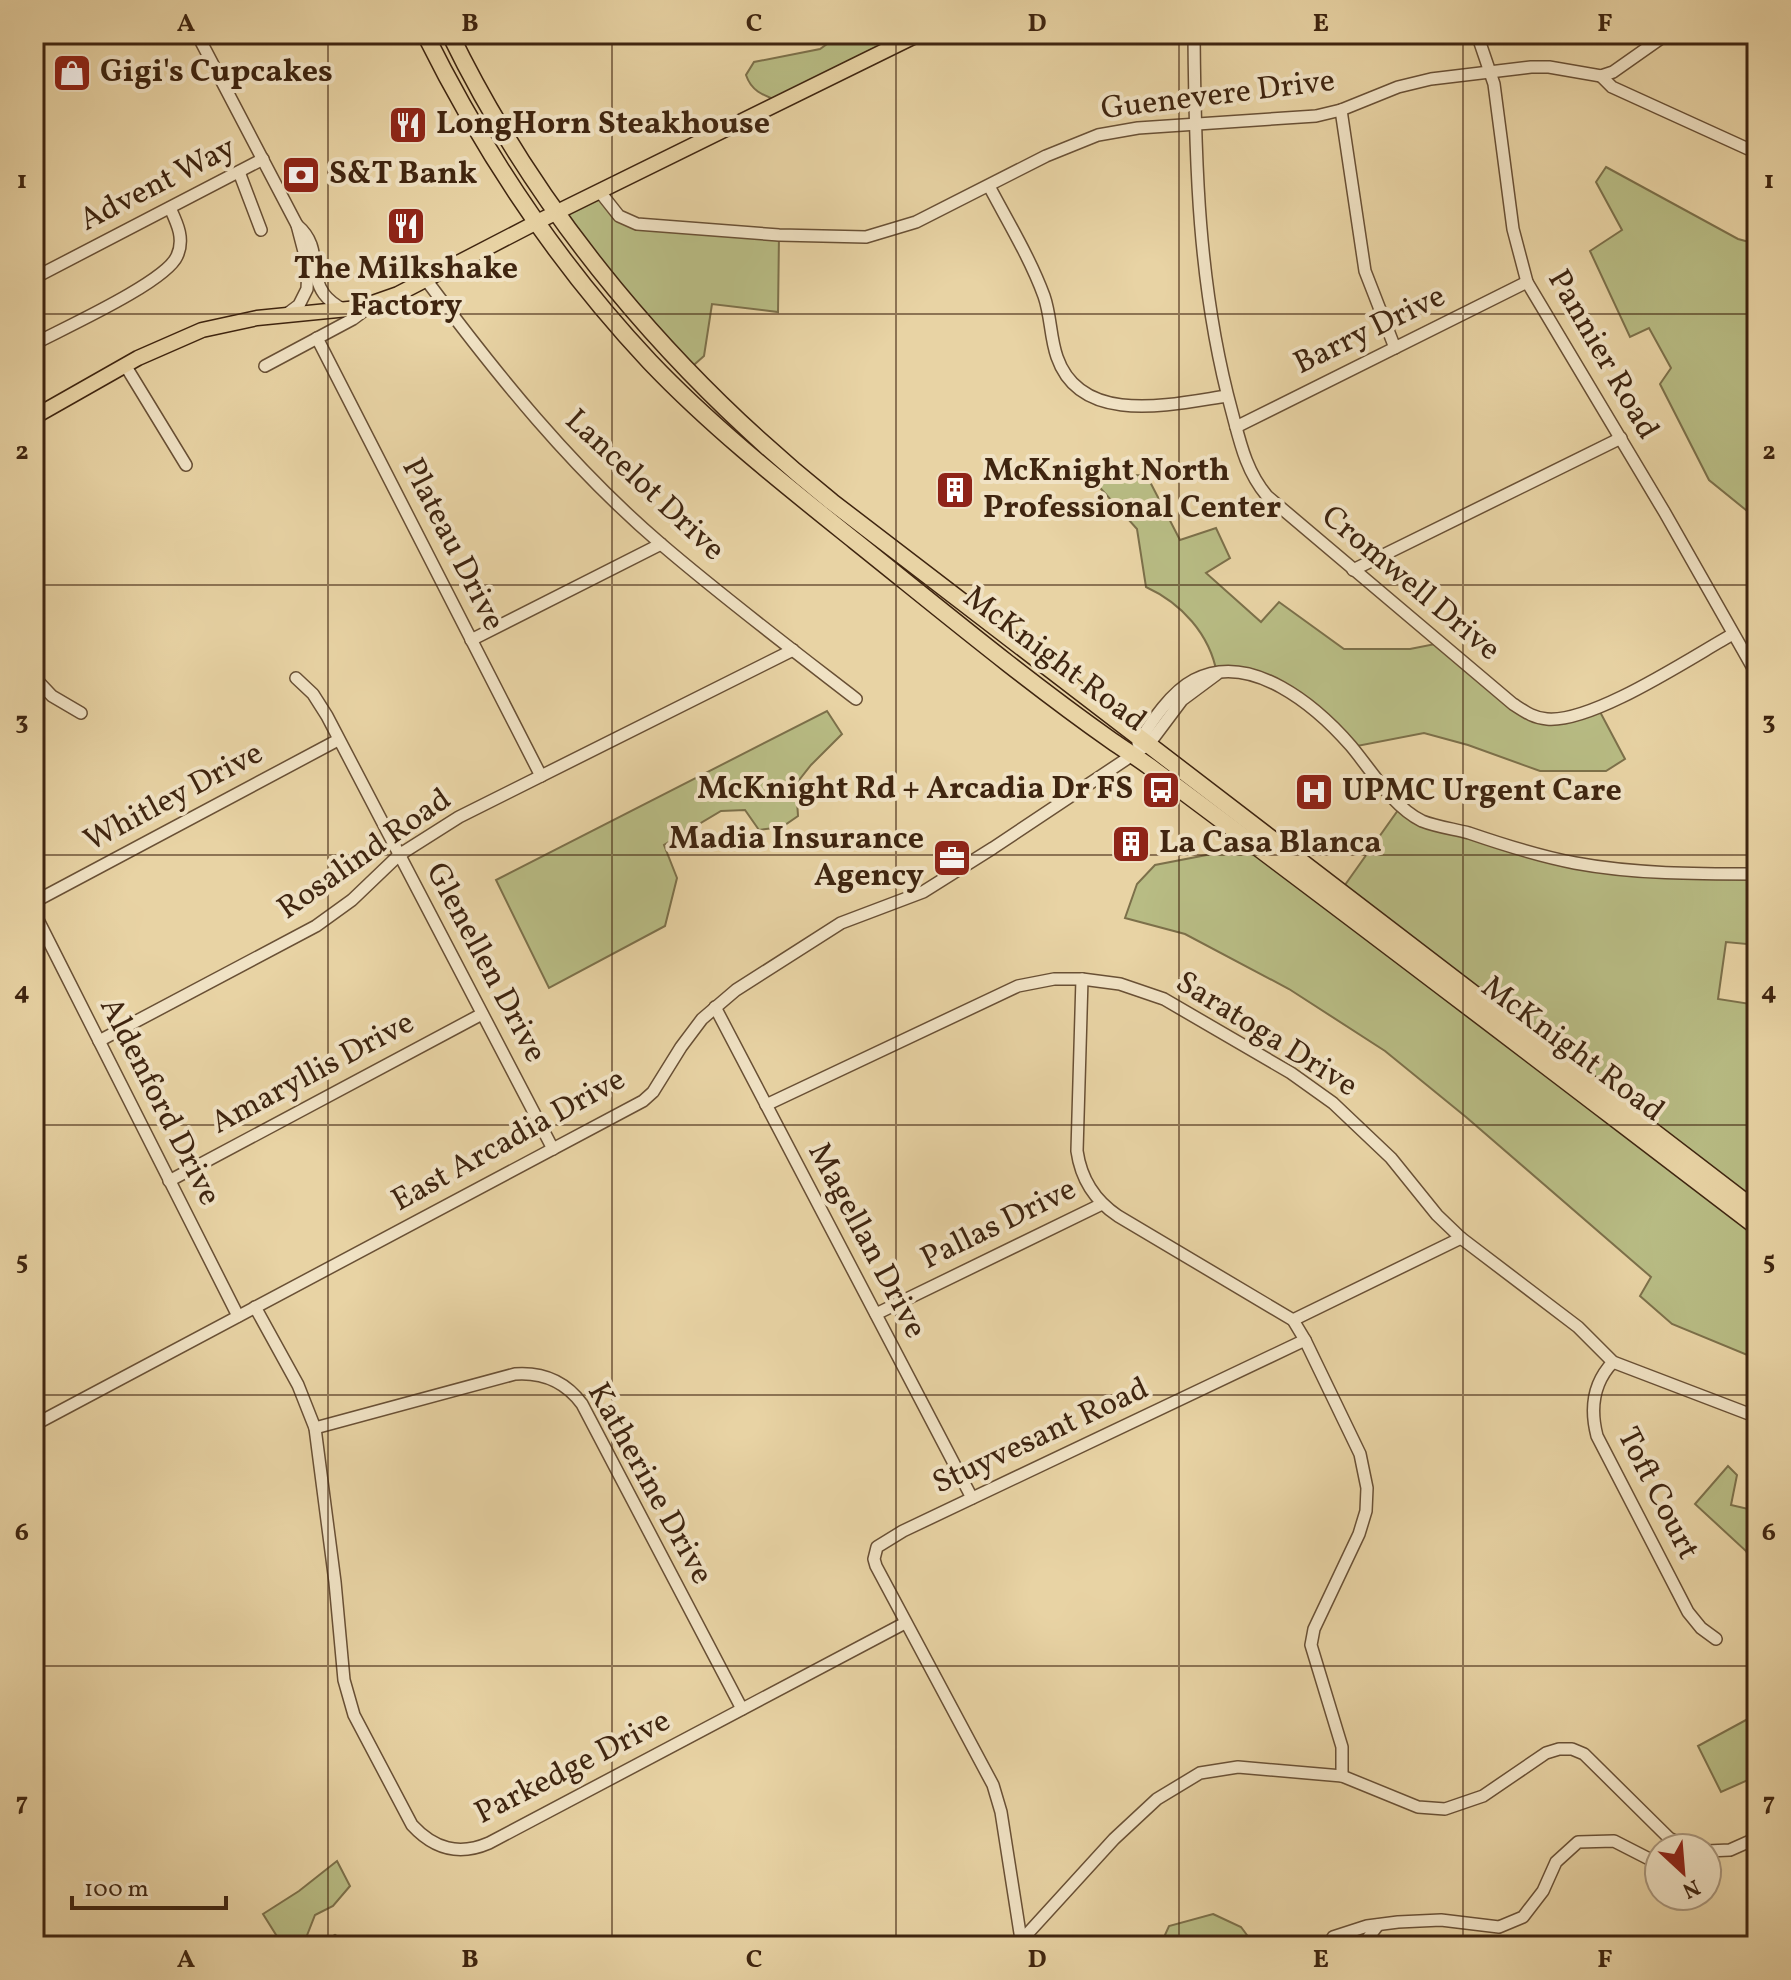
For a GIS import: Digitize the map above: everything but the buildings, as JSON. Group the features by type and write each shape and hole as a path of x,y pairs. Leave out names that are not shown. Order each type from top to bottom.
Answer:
{"highway":[{"name":"McKnight Road","path":"425,34 477,130 574,272 630,340 672,385 728,437 963,627 1757,1227"},
{"name":"McKnight Road","path":"450,34 490,110 557,213 606,278 654,335 768,449 832,502 1757,1211"}],"main road":[{"path":"34,417 125,365 202,330 240,321 372,304 427,281 537,222 919,34"}],"street":[{"path":"197,34 297,225 308,267 307,289 299,305 285,315"},
{"name":"Cromwell Drive","path":"1194,34 1197,194 1210,314 1218,361 1246,464 1259,486 1277,506 1513,704 1536,717 1562,719 1589,712 1733,634"},
{"name":"Pannier Road","path":"1477,34 1491,71 1513,229 1527,282 1757,675"},
{"path":"1663,35 1613,72 1601,76 1612,87 1757,153"},
{"name":"Guenevere Drive","path":"600,192 619,216 643,226 849,238 900,229 1046,156 1089,138 1138,128 1316,116 1341,110 1416,81 1491,71 1549,67 1601,76"},
{"path":"1341,110 1365,271 1395,348"},
{"name":"Advent Way","path":"34,278 263,159"},
{"path":"239,172 261,230"},
{"path":"989,186 1041,290 1057,357 1080,388 1098,399 1122,406 1227,396"},
{"path":"34,344 169,268 181,245 170,208"},
{"path":"297,225 312,245 322,292 344,310"},
{"name":"Lancelot Drive","path":"427,281 481,353 538,421 604,491 661,544 856,699"},
{"name":"Barry Drive","path":"1236,427 1527,282"},
{"path":"265,366 353,319 372,304"},
{"name":"Plateau Drive","path":"317,338 541,776"},
{"path":"125,365 186,465"},
{"path":"1353,570 1621,438"},
{"path":"471,640 661,544"},
{"name":"Rosalind Road","path":"99,1041 316,926 352,900 399,855 459,817 793,650"},
{"path":"1145,741 1182,700 1217,674 1253,675 1297,695 1334,727 1401,806 1423,821 1516,850 1577,864 1691,874 1756,873"},
{"path":"34,677 52,696 81,713"},
{"name":"Glenellen Drive","path":"296,678 313,694 553,1149"},
{"name":"Whitley Drive","path":"34,902 338,740"},
{"name":"East Arcadia Drive","path":"34,1425 643,1101 653,1092 702,1019 736,990 829,930 908,899 944,880 1131,754 1145,741"},
{"name":"Aldenford Drive","path":"34,912 238,1316"},
{"name":"Saratoga Drive","path":"766,1105 1011,989 1054,979 1120,984 1164,999 1291,1073 1333,1103 1391,1158 1437,1215 1461,1238 1578,1327 1613,1362 1757,1417"},
{"path":"1082,979 1077,1151 1086,1181 1102,1204 1118,1216 1293,1320 1360,1454 1367,1488 1366,1511 1359,1534 1333,1586 1311,1641 1312,1654 1342,1747 1342,1776"},
{"name":"Magellan Drive","path":"715,1007 972,1498"},
{"name":"Amaryllis Drive","path":"169,1181 482,1014"},
{"name":"Pallas Drive","path":"876,1314 1102,1204"},
{"path":"1293,1320 1461,1238"},
{"name":"Parkedge Drive","path":"255,1307 298,1385 315,1428 348,1696 365,1739 406,1815 422,1836 451,1850 481,1847 905,1623"},
{"name":"Stuyvesant Road","path":"905,1623 874,1559 877,1547 883,1541 1305,1340"},
{"name":"Toft Court","path":"1613,1362 1596,1390 1593,1413 1597,1436 1688,1612 1701,1628 1716,1639"},
{"name":"Katherine Drive","path":"315,1428 515,1374 537,1375 559,1382 582,1404 742,1709"},
{"path":"905,1623 978,1755 997,1797 1020,1945"},
{"path":"1020,1945 1114,1839 1157,1799 1200,1773 1238,1767 1342,1776 1418,1807 1445,1809 1483,1796 1546,1753 1572,1749 1584,1754 1663,1832"},
{"path":"1723,1850 1757,1838"},
{"path":"1329,1946 1333,1937 1378,1925 1441,1920 1499,1927 1523,1917 1543,1891 1556,1862 1578,1842 1614,1841 1643,1856"},
{"path":"1362,1946 1378,1925"}],"green space":[{"path":"841,34 906,34 783,103 760,93 746,75 754,62 820,49"},
{"path":"1606,167 1738,239 1757,244 1757,519 1709,480 1660,384 1671,368 1649,328 1630,337 1590,251 1622,230 1596,182"},
{"path":"600,192 624,219 779,235 778,312 712,304 704,356 687,371 557,213"},
{"path":"1085,471 1147,476 1180,540 1216,528 1230,558 1206,573 1261,622 1279,602 1344,649 1410,649 1440,643 1536,717 1598,708 1625,759 1606,771 1540,771 1424,733 1352,747 1274,684 1217,674 1201,633 1182,611 1146,587 1137,529"},
{"path":"827,711 842,734 796,784 798,816 782,827 759,830 745,810 721,811 664,845 677,878 665,926 549,988 496,880"},
{"path":"1401,806 1410,813 1577,864 1757,874 1757,945 1726,942 1718,999 1757,1005 1757,1211 1340,892"},
{"path":"1246,839 1757,1227 1757,1359 1672,1324 1640,1296 1651,1277 1385,1051 1289,989 1185,934 1125,918 1137,884 1155,865 1222,852"},
{"path":"1728,1466 1737,1475 1731,1505 1757,1511 1757,1571 1746,1551 1695,1504"},
{"path":"1757,1714 1757,1776 1721,1792 1698,1746"},
{"path":"337,1861 350,1886 333,1906 315,1915 306,1938 322,1942 335,1935 353,1946 283,1946 263,1914"},
{"path":"1213,1914 1241,1927 1255,1946 1160,1946 1169,1926"}],"place":[{"name":"Gigi's Cupcakes","path":"72,73"},
{"name":"LongHorn Steakhouse","path":"408,125"},
{"name":"S&T Bank","path":"301,175"},
{"name":"The Milkshake Factory","path":"406,226"},
{"name":"McKnight North Professional Center","path":"955,490"},
{"name":"McKnight Rd + Arcadia Dr FS","path":"1161,790"},
{"name":"UPMC Urgent Care","path":"1314,792"},
{"name":"La Casa Blanca","path":"1131,844"},
{"name":"Madia Insurance Agency","path":"952,858"}]}
